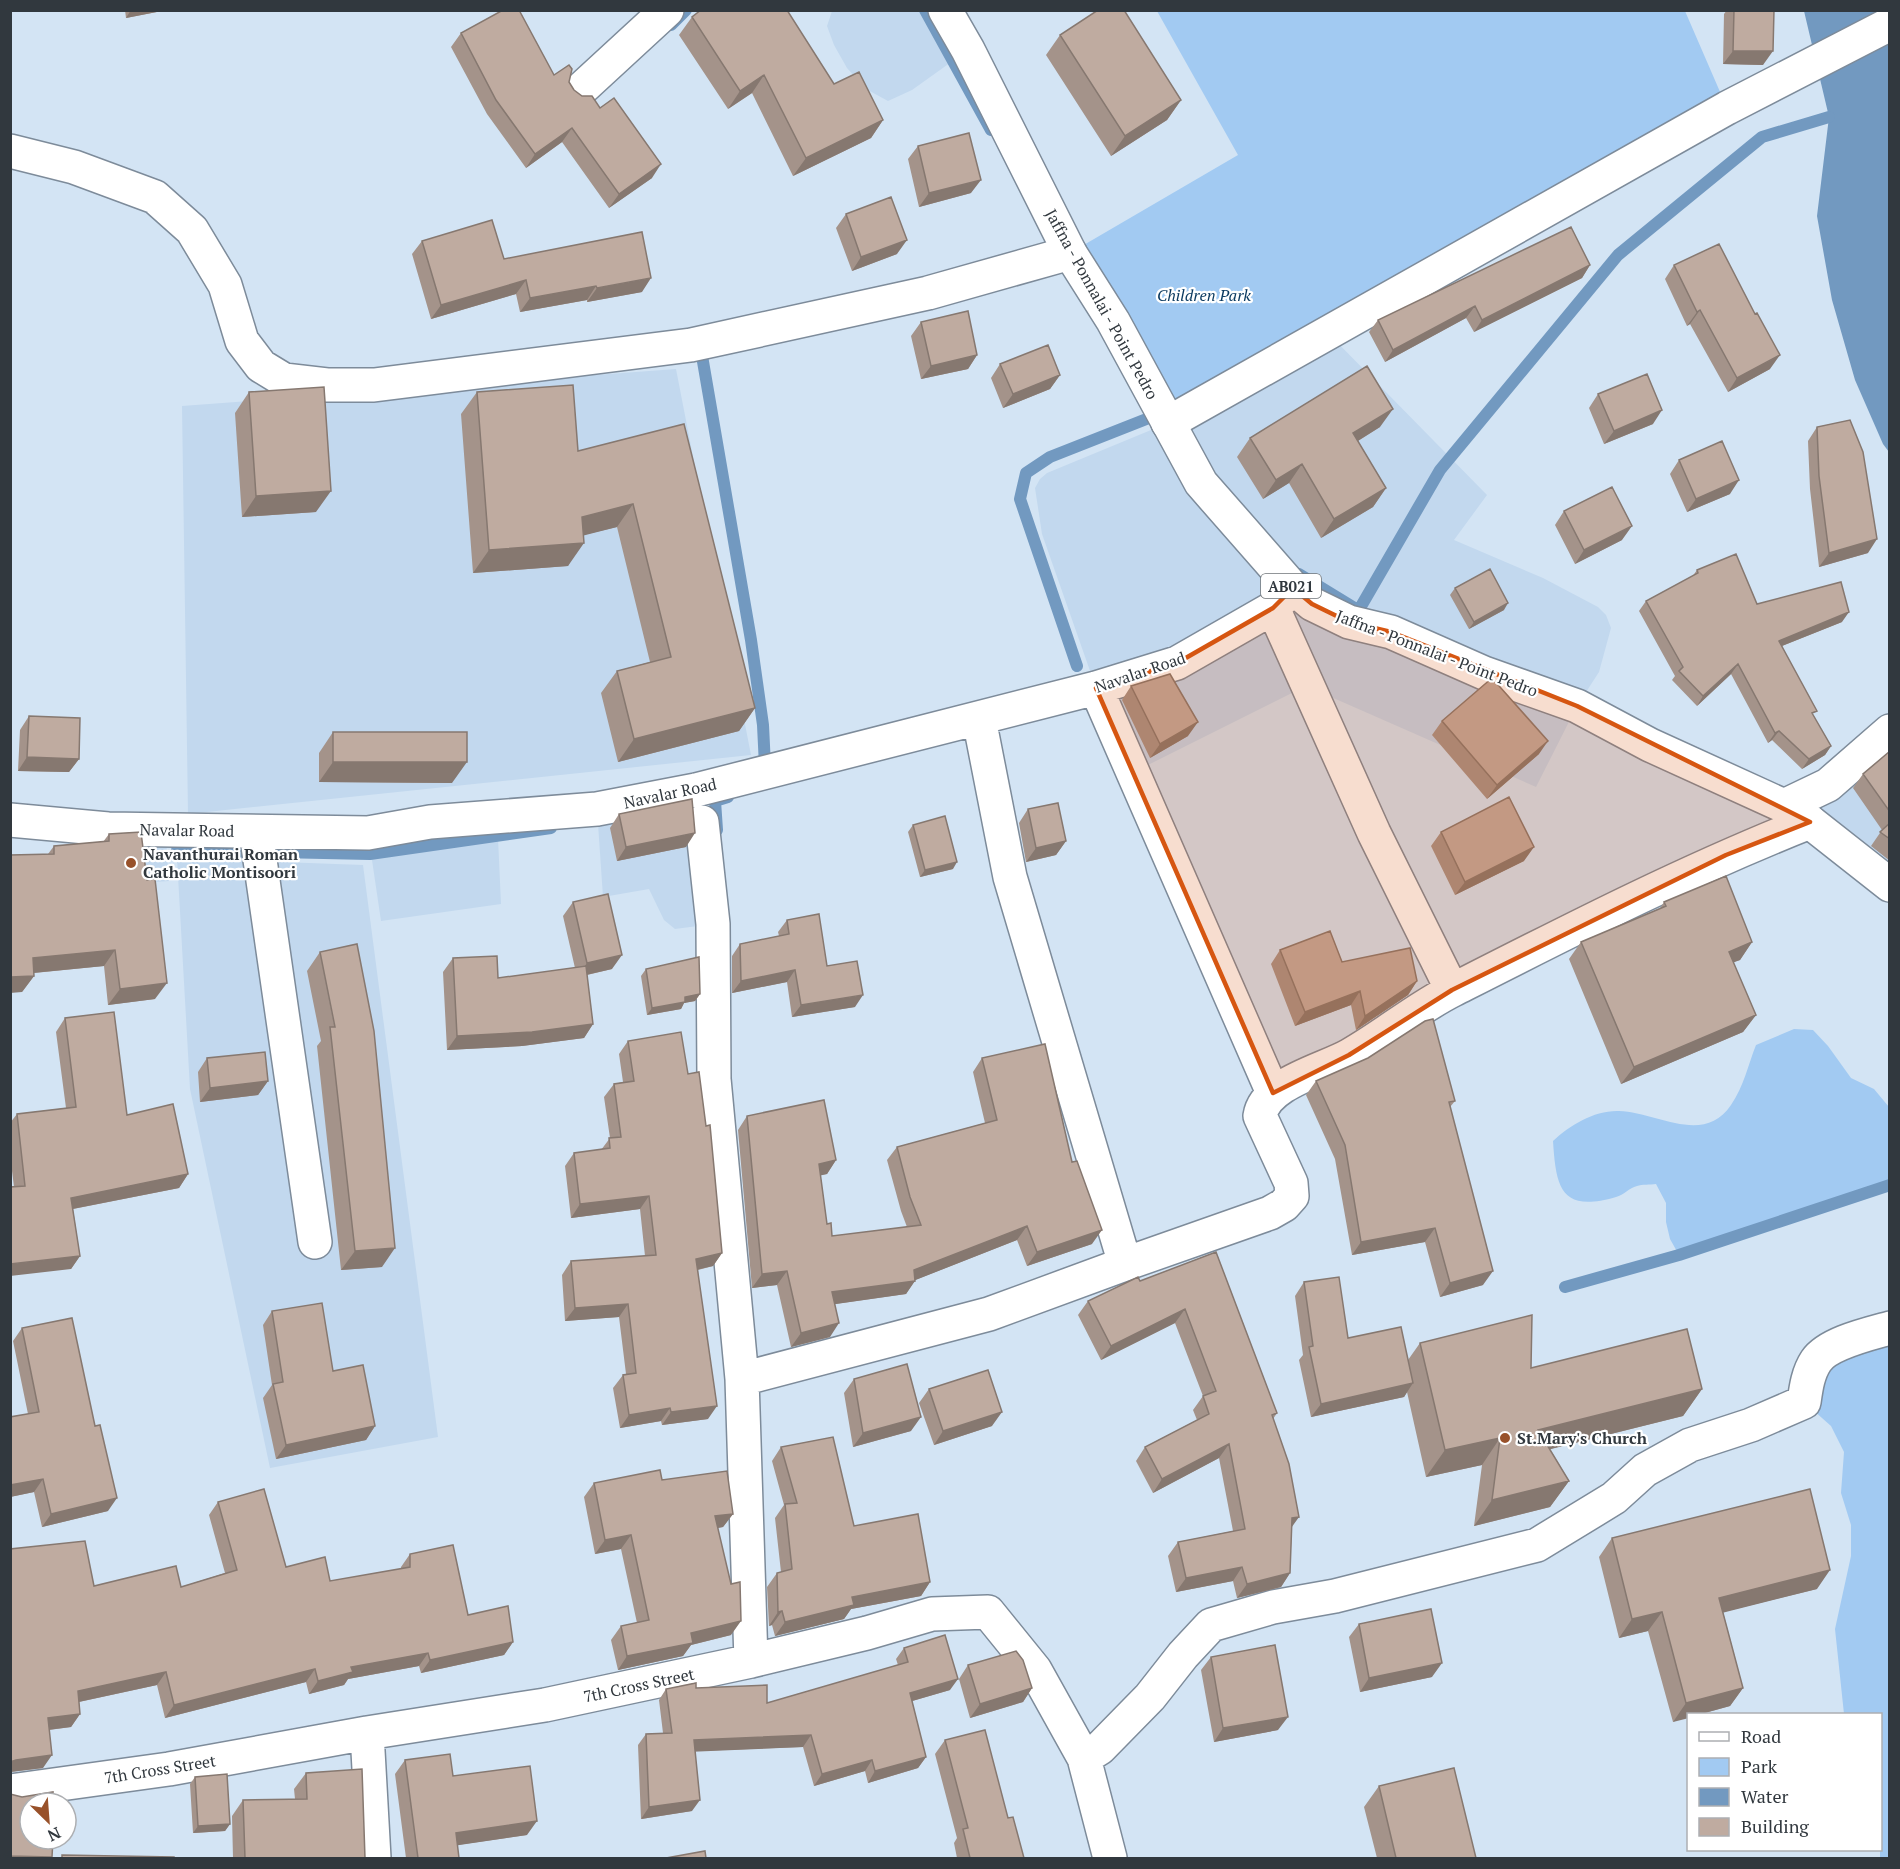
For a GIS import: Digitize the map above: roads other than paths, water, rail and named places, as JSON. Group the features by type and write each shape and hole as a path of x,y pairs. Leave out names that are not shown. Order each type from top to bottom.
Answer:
{"street":[{"path":"578,92 668,10"},
{"name":"Jaffna - Ponnalai - Point Pedro","path":"945,10 968,50 1071,253 1113,321 1201,483 1283,598 1312,604 1349,622 1391,632 1484,673 1577,706 1650,745 1797,814 1890,885"},
{"path":"1168,423 1727,108 1890,24"},
{"path":"10,151 74,167 155,197 192,230 225,285 242,341 261,366 284,380 327,385 374,385 691,345 928,293 1071,253"},
{"path":"1283,598 1374,833 1452,990"},
{"name":"Navalar Road","path":"10,820 108,829 368,833 430,822 597,808 696,790 1096,688 1176,663 1283,598"},
{"path":"1096,688 1272,1093"},
{"path":"742,1379 989,1314 1270,1213 1284,1205 1292,1196 1291,1183 1260,1116 1262,1105 1272,1093 1349,1055 1452,990 1726,855 1797,814 1890,731"},
{"path":"982,734 1010,877 1125,1264"},
{"path":"702,822 713,924 714,1079 742,1379 751,1661"},
{"path":"256,832 315,1242"},
{"path":"1084,1758 1100,1748 1212,1625 1273,1607 1335,1596 1537,1545 1614,1498 1645,1470 1690,1445 1751,1425 1804,1402 1808,1380 1817,1360 1839,1345 1890,1328"},
{"name":"7th Cross Street","path":"10,1791 169,1769 367,1732 545,1705 751,1661 867,1633 932,1614 988,1612 1035,1670 1084,1758 1110,1858"},
{"path":"367,1732 374,1858"}],"water":[{"path":"1804,11 1889,11 1889,452 1883,444 1855,380 1832,300 1817,216 1829,117"}],"waterway":[{"path":"671,25 686,10"},
{"path":"925,10 991,130"},
{"path":"1356,615 1440,470 1618,255 1762,137 1829,117"},
{"path":"701,350 751,640 763,725 765,766 769,765"},
{"path":"1077,666 1020,499 1026,473 1050,457 1149,418"},
{"path":"1299,574 1353,607"},
{"path":"717,830 715,801 728,797"},
{"path":"177,850 370,854 551,828"},
{"path":"1565,1287 1679,1255 1890,1185"}],"place":[{"name":"Navanthurai Roman Catholic Montisoori","path":"131,863"},
{"name":"St.Mary's Church","path":"1505,1438"}],"park label":[{"name":"Children Park","path":"1204,295"}]}
